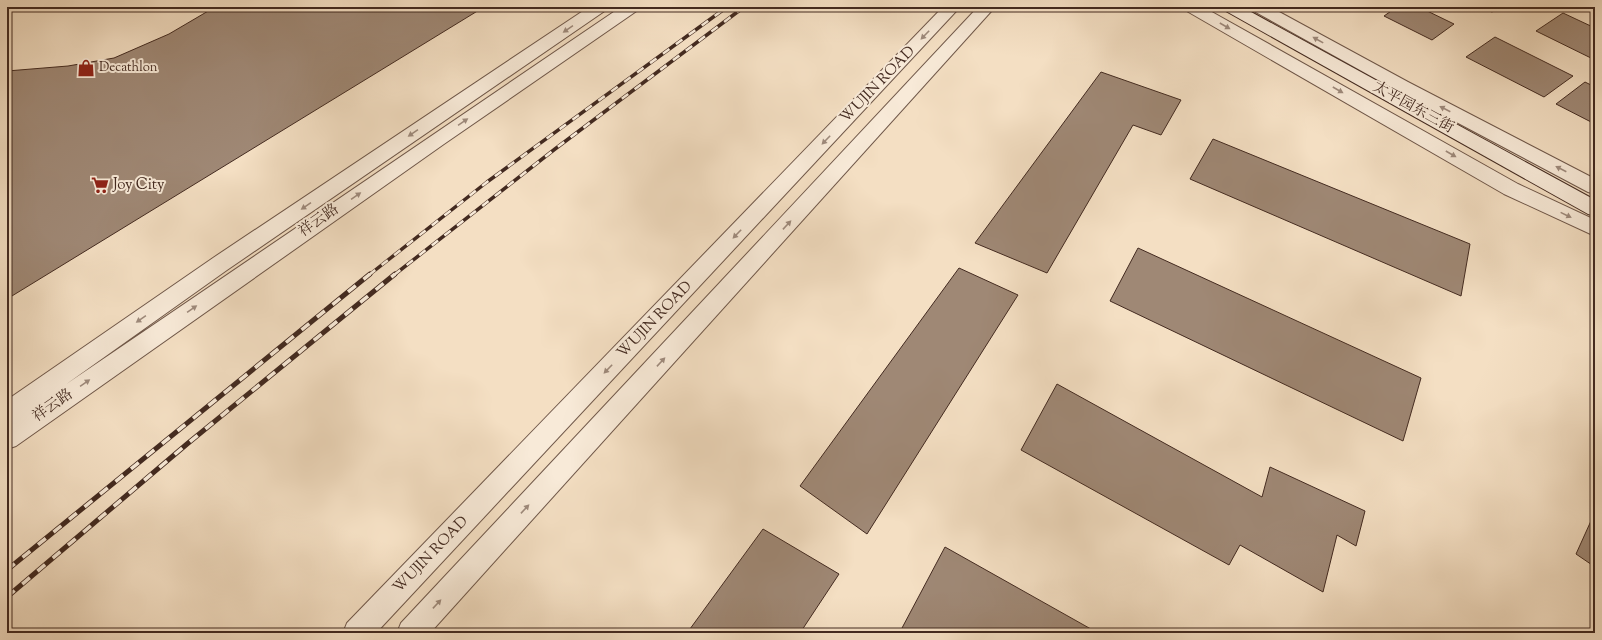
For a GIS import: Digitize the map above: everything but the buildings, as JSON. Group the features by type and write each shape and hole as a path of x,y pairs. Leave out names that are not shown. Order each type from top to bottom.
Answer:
{"street":[{"name":"祥云路","path":"7,413 220,264 600,7"},
{"name":"祥云路","path":"7,438 632,7"},
{"name":"WUJIN ROAD","path":"357,633 952,7"},
{"name":"WUJIN ROAD","path":"411,633 987,7"},
{"path":"1191,7 1511,189 1595,229"},
{"name":"太平园东三街","path":"1230,7 1595,209"},
{"path":"1258,7 1402,86 1595,187"},
{"path":"1562,190 1595,204"}],"railway":[{"path":"369,275 487,182 727,7"},
{"path":"394,275 555,149 744,7"},
{"path":"7,570 370,274"},
{"path":"7,597 187,444 395,274"}],"place":[{"name":"Decathlon","path":"86,68"},
{"name":"Joy City","path":"100,185"}]}
